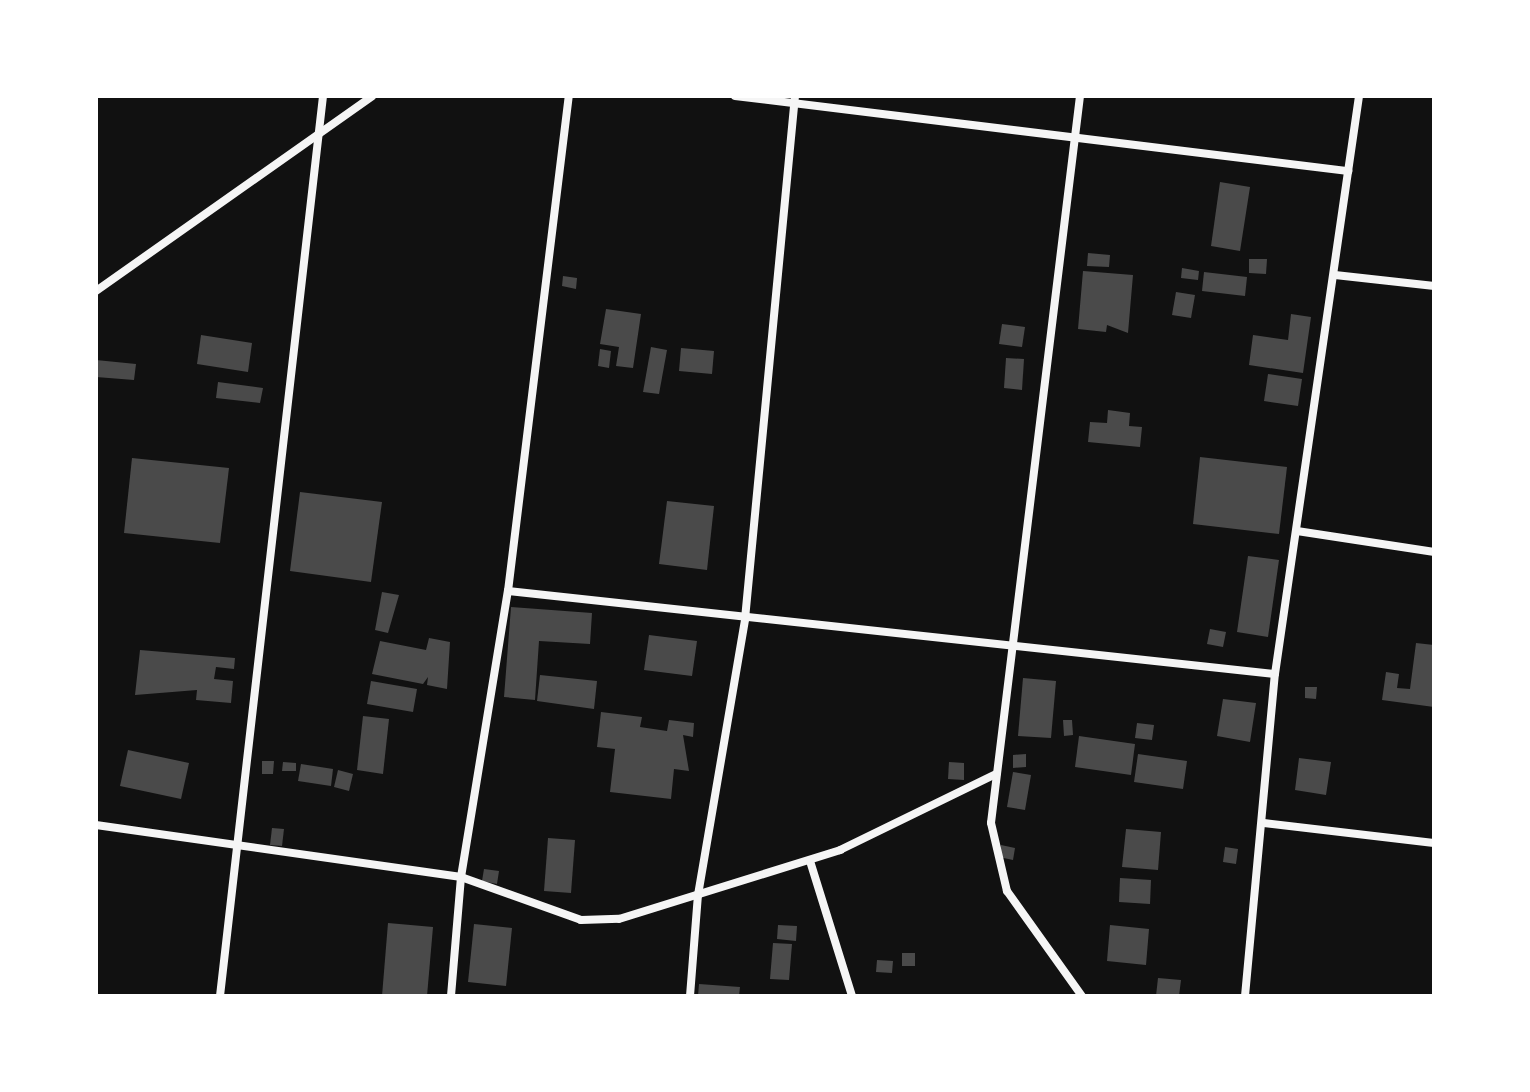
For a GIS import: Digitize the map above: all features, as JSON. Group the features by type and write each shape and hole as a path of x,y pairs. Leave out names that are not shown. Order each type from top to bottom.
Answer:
{"street":[{"path":"220,996 241,844 323,96"},
{"path":"96,291 372,96"},
{"path":"451,996 461,877 508,591 569,96"},
{"path":"735,96 794,99 1348,171"},
{"path":"1080,96 1008,648 991,823 1007,891 1082,996"},
{"path":"1245,996 1264,823 1275,674 1359,96"},
{"path":"690,996 698,895 745,619 794,99"},
{"path":"1335,275 1434,286"},
{"path":"1297,531 1434,552"},
{"path":"508,591 1008,648 1275,674"},
{"path":"96,825 461,877 581,920 653,913 698,895 810,861 996,774"},
{"path":"1264,823 1434,843"},
{"path":"810,861 852,996"}],"building":[{"path":"1220,182 1250,187 1240,251 1211,246"},
{"path":"1088,253 1110,255 1109,267 1087,266"},
{"path":"1249,259 1267,259 1266,274 1249,273"},
{"path":"1182,268 1199,271 1198,280 1181,278"},
{"path":"1083,271 1133,275 1128,333 1107,325 1106,332 1078,329"},
{"path":"1204,272 1247,277 1245,296 1202,291"},
{"path":"563,276 577,278 576,289 562,286"},
{"path":"1176,292 1195,295 1191,318 1172,315"},
{"path":"606,309 641,314 633,368 616,366 619,347 600,344"},
{"path":"1291,314 1311,317 1303,373 1249,365 1253,335 1288,340"},
{"path":"1002,324 1025,327 1022,347 999,344"},
{"path":"201,335 252,343 248,372 197,364"},
{"path":"651,347 667,350 659,394 643,392"},
{"path":"681,348 714,351 712,374 679,371"},
{"path":"600,349 611,351 609,368 598,366"},
{"path":"1006,358 1024,359 1022,390 1004,388"},
{"path":"96,360 136,364 134,380 96,377"},
{"path":"1268,374 1302,379 1298,406 1264,401"},
{"path":"218,382 263,388 260,403 216,398"},
{"path":"1108,410 1130,413 1129,426 1142,427 1140,447 1088,442 1090,422 1107,423"},
{"path":"1200,457 1287,467 1279,534 1193,524"},
{"path":"132,458 229,468 220,543 124,533"},
{"path":"300,492 382,502 371,582 290,571"},
{"path":"667,501 714,506 707,570 659,564"},
{"path":"1248,556 1279,560 1268,637 1237,632"},
{"path":"382,592 399,595 388,633 375,630"},
{"path":"511,607 592,613 590,644 539,641 535,700 504,697"},
{"path":"1210,629 1226,632 1223,647 1207,644"},
{"path":"649,635 697,641 692,676 644,670"},
{"path":"429,638 450,642 447,689 427,685 428,677 423,684 372,674 380,641 426,650"},
{"path":"1416,643 1434,645 1434,707 1382,700 1386,672 1399,674 1397,688 1410,689"},
{"path":"140,650 235,658 234,669 216,667 214,679 233,681 231,703 196,700 197,690 135,695"},
{"path":"540,675 597,681 594,709 537,701"},
{"path":"1023,678 1056,681 1051,738 1018,736"},
{"path":"371,681 417,689 413,712 367,704"},
{"path":"1305,687 1317,687 1316,699 1305,698"},
{"path":"1223,699 1256,703 1250,742 1217,736"},
{"path":"601,712 642,717 640,727 667,731 669,720 694,723 693,737 683,735 689,771 674,769 671,799 610,792 615,749 597,747"},
{"path":"363,716 389,719 383,774 357,770"},
{"path":"1063,720 1072,720 1073,735 1064,736"},
{"path":"1137,723 1154,725 1152,740 1135,738"},
{"path":"1079,736 1135,744 1131,775 1075,767"},
{"path":"128,750 189,763 181,799 120,786"},
{"path":"1026,754 1026,767 1013,768 1013,755"},
{"path":"1138,754 1187,761 1183,789 1134,782"},
{"path":"1299,758 1331,762 1326,795 1295,790"},
{"path":"262,761 274,761 273,774 262,774"},
{"path":"283,762 296,763 296,771 282,771"},
{"path":"949,762 964,763 964,780 948,779"},
{"path":"301,764 333,769 331,786 298,781"},
{"path":"338,770 353,774 349,791 334,787"},
{"path":"1013,772 1031,775 1025,810 1007,807"},
{"path":"272,828 284,829 282,846 270,845"},
{"path":"1126,829 1161,832 1158,870 1122,867"},
{"path":"548,838 575,840 571,893 544,891"},
{"path":"1001,845 1015,848 1013,860 999,857"},
{"path":"1225,847 1238,849 1236,864 1223,862"},
{"path":"484,869 499,871 497,884 482,881"},
{"path":"1120,878 1151,880 1150,904 1119,902"},
{"path":"388,923 433,927 427,996 382,996"},
{"path":"474,924 512,928 506,986 468,982"},
{"path":"778,925 797,926 796,941 777,939"},
{"path":"1110,925 1149,929 1146,965 1107,961"},
{"path":"773,943 792,944 789,980 770,979"},
{"path":"902,953 915,953 915,966 902,966"},
{"path":"877,960 893,961 892,973 876,972"},
{"path":"1158,978 1181,980 1179,996 1156,996"},
{"path":"699,984 740,987 739,996 698,996"}]}
